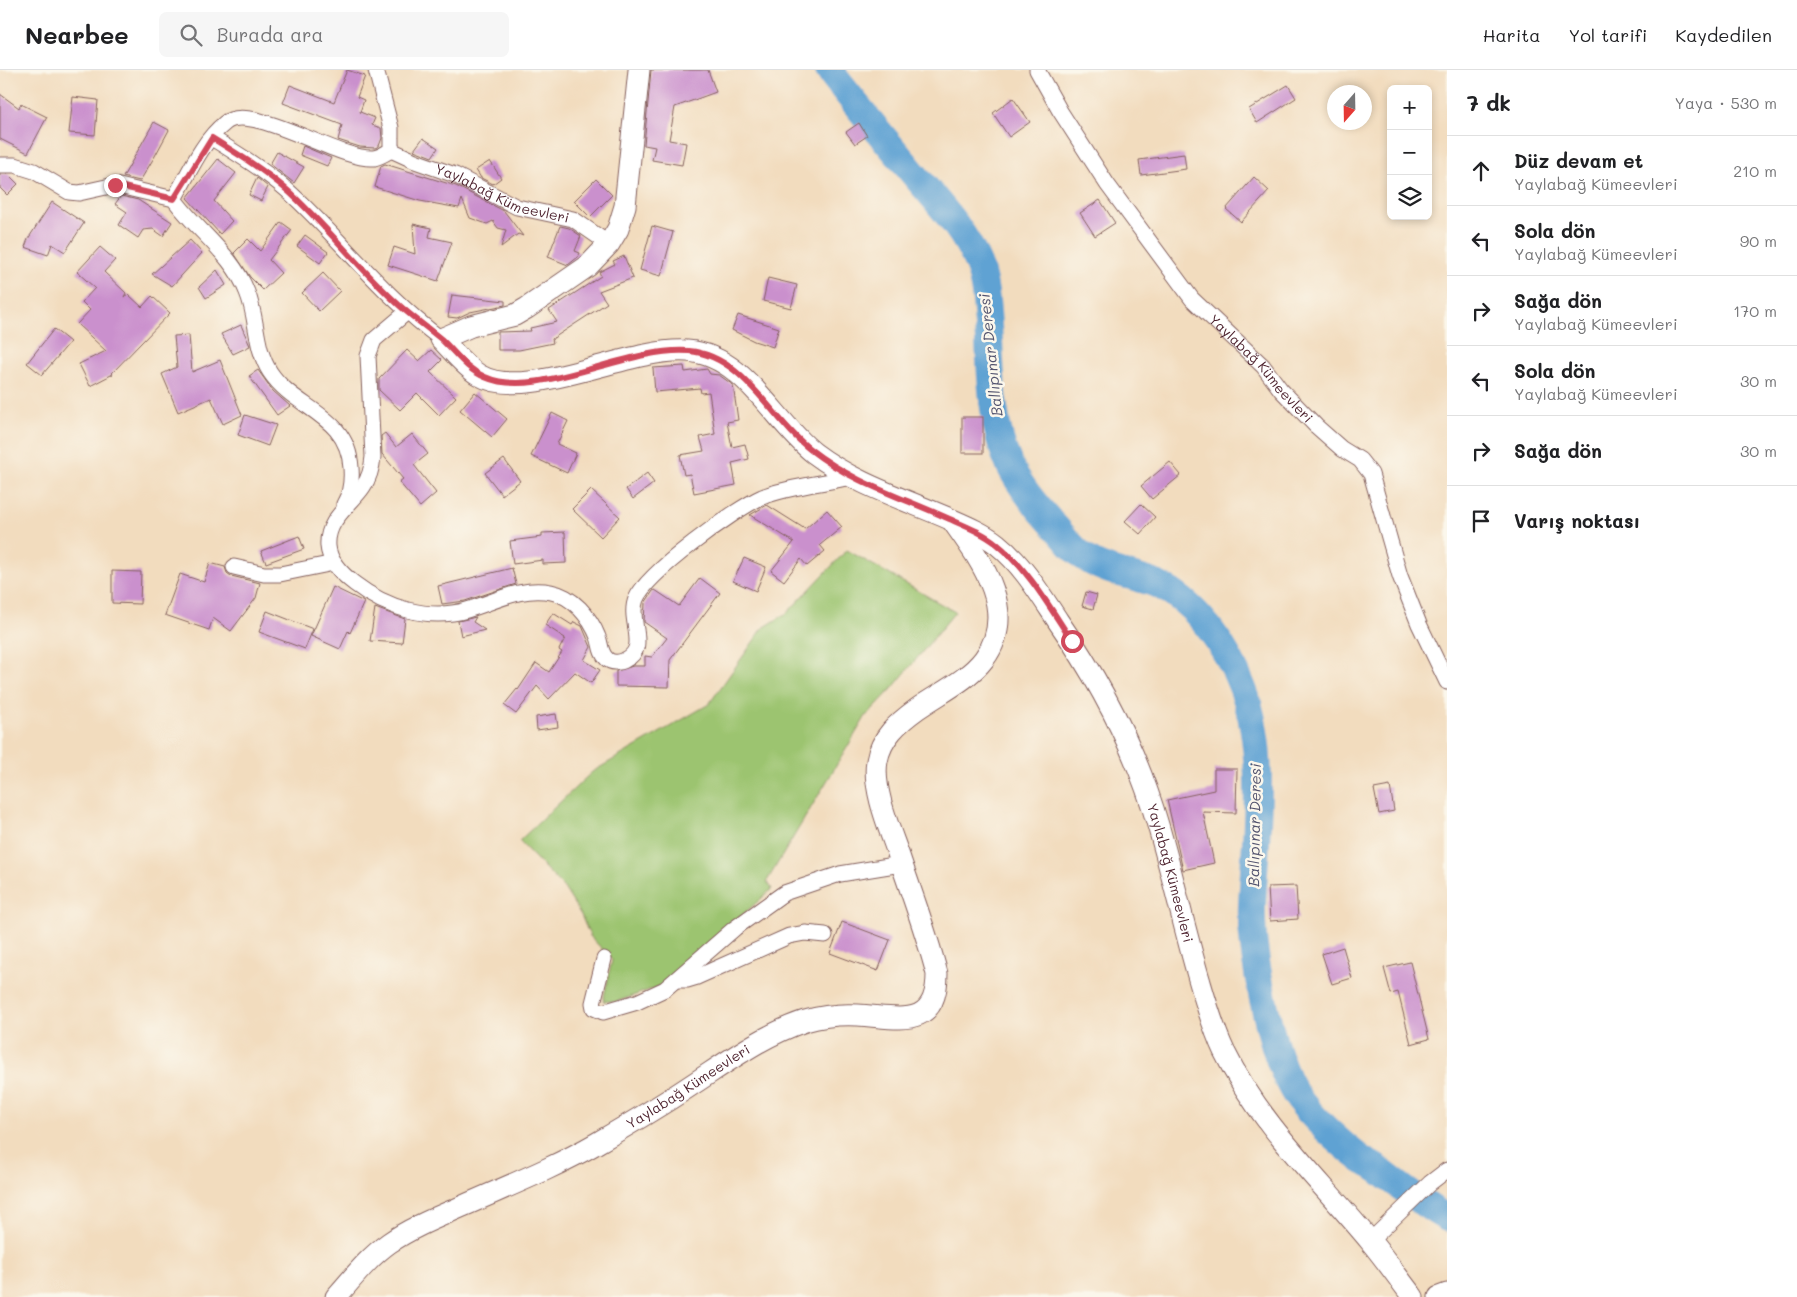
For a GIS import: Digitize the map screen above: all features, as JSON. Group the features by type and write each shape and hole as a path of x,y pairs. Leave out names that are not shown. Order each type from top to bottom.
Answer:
{"street":[{"path":"174,199 212,138 225,123 234,118 263,122 354,155 374,158 392,150 391,128 376,70"},
{"path":"440,339 471,326 515,314 527,308 588,266 609,244 618,229 624,206 639,70"},
{"name":"Yaylabağ Kümeevleri","path":"1037,70 1060,112 1107,184 1192,299 1256,359 1316,426 1342,449 1360,460 1371,474 1400,576 1419,624 1447,682"},
{"name":"Yaylabağ Kümeevleri","path":"212,138 259,168 287,190 407,312 440,339 467,366 481,376 497,382 510,384 540,381 638,356 671,351 691,351 706,355 726,365 749,383 802,444 851,477 953,520 996,544 1023,570 1072,641 1101,688 1140,770 1158,824 1184,926 1222,1048 1247,1092 1279,1138 1370,1241 1413,1297"},
{"name":"Yaylabağ Kümeevleri","path":"392,150 455,175 517,207 573,219 609,244"},
{"path":"0,165 15,165 34,171 69,192 79,193 115,185 174,199 188,219 213,242 236,272 248,292 262,358 271,374 284,389 336,428 346,444 352,481 348,498 336,516 329,533 328,547 334,563 342,574 363,590 395,606 425,614 444,614 466,610 529,590 552,592 566,597 577,605 598,637 604,656 608,660 617,662 631,656 636,649 638,635 632,616 632,608 636,597 660,571 724,520 762,497 851,477"},
{"path":"336,516 364,486 371,472 373,457 368,356 374,340 407,312"},
{"name":"Yaylabağ Kümeevleri","path":"336,1297 374,1255 389,1243 415,1228 579,1153 646,1114 739,1053 777,1032 806,1021 833,1016 855,1015 908,1019 921,1014 932,1003 937,990 937,974 887,822 876,778 877,761 884,741 893,728 911,713 966,676 983,660 992,645 997,623 997,600 980,559 953,520"},
{"path":"234,567 264,574 280,574 334,563"},
{"path":"604,959 593,1003 594,1008 598,1012 618,1009 665,989 735,928 784,893 819,879 901,864"},
{"path":"677,980 688,980 697,977 789,936 805,933 825,935"},
{"path":"1370,1241 1430,1183 1447,1170"},
{"path":"1439,1297 1447,1294"}],"green space":[{"path":"847,550 955,612 891,690 866,716 767,881 772,889 663,985 616,1002 603,1001 612,960 590,936 581,915 564,888 519,841 592,772 709,704 763,628 787,613"}],"building":[{"path":"347,70 365,76 357,97 364,100 360,112 375,118 372,125 381,128 382,138 379,146 375,148 360,147 338,140 342,125 283,103 290,85 334,102"},
{"path":"651,70 708,70 716,92 675,107 669,140 686,143 682,165 652,160 655,147 644,145"},
{"path":"1288,85 1296,98 1257,123 1249,109"},
{"path":"0,94 19,108 21,104 47,117 28,153 0,139"},
{"path":"73,97 98,100 95,135 69,133"},
{"path":"1013,98 1030,122 1009,137 993,113"},
{"path":"154,122 169,130 155,156 140,181 123,177"},
{"path":"859,123 867,136 855,144 846,132"},
{"path":"423,138 438,148 432,157 414,150"},
{"path":"303,146 331,158 327,166 300,155"},
{"path":"277,152 304,167 294,183 270,164"},
{"path":"1184,154 1186,169 1141,175 1139,160"},
{"path":"218,159 236,173 214,201 232,221 220,234 187,198"},
{"path":"490,161 501,178 493,184 481,178 476,170"},
{"path":"385,164 456,186 504,211 523,236 518,234 501,247 506,230 498,228 493,221 487,224 470,218 462,199 459,208 420,201 375,187 381,166"},
{"path":"0,174 8,174 18,184 7,195 0,188"},
{"path":"1254,177 1269,191 1241,222 1226,209"},
{"path":"257,178 268,187 261,201 249,195"},
{"path":"596,179 612,195 590,217 574,201"},
{"path":"121,196 138,200 172,222 163,236 153,229 143,230 138,238 119,225 127,212 115,204"},
{"path":"1100,200 1115,223 1095,236 1080,213"},
{"path":"52,202 84,223 65,252 52,244 48,255 25,247 28,239"},
{"path":"281,222 292,230 269,260 281,273 263,290 250,277 234,253 248,239 260,251"},
{"path":"413,224 431,228 429,237 452,242 438,281 388,265 394,247 415,254"},
{"path":"560,226 569,228 581,236 575,251 580,253 568,265 548,257"},
{"path":"652,226 673,232 661,276 640,270"},
{"path":"305,235 328,252 320,263 297,246"},
{"path":"190,240 202,253 172,286 152,274"},
{"path":"100,247 115,260 104,272 126,293 124,297 128,294 142,307 152,296 170,313 113,374 90,386 79,364 106,351 77,324 90,310 82,302 95,288 77,272"},
{"path":"624,256 633,278 599,291 607,303 552,339 553,343 519,350 498,350 498,332 531,331 530,328 557,322 549,310 601,276 599,272 615,264 613,261"},
{"path":"217,270 226,285 206,298 199,287"},
{"path":"323,273 340,291 319,311 302,293"},
{"path":"768,278 797,285 791,308 763,301"},
{"path":"452,295 505,301 505,305 470,312 457,318 448,317"},
{"path":"738,315 779,328 773,347 754,341 732,330"},
{"path":"241,325 250,346 233,354 221,334"},
{"path":"54,329 70,342 42,375 27,363"},
{"path":"189,335 192,372 220,360 242,415 223,424 211,398 178,412 162,374 177,367 174,336"},
{"path":"407,350 419,361 431,350 442,360 430,372 456,397 439,415 417,393 400,410 379,390 379,379"},
{"path":"684,366 685,372 707,369 710,374 719,375 733,385 738,420 727,422 732,447 745,444 749,459 732,463 736,485 694,493 690,474 684,475 680,455 704,451 700,437 715,434 709,392 701,393 700,388 655,392 653,368"},
{"path":"258,370 273,391 290,406 277,415 249,376"},
{"path":"475,392 507,419 492,437 460,410"},
{"path":"552,413 568,421 557,444 576,453 567,473 531,456"},
{"path":"245,415 276,425 268,446 238,435"},
{"path":"962,417 983,417 983,453 962,453"},
{"path":"385,433 396,447 412,434 428,454 414,465 436,493 420,507 399,482 403,479 382,454 381,436"},
{"path":"504,459 520,481 502,495 485,473"},
{"path":"1170,462 1181,475 1152,499 1141,486"},
{"path":"647,473 654,483 633,499 626,489"},
{"path":"591,490 620,517 601,537 572,509"},
{"path":"1141,504 1155,517 1140,534 1125,521"},
{"path":"767,505 805,529 827,510 842,527 820,545 825,551 807,566 801,559 784,581 771,571 794,542 750,515"},
{"path":"565,532 566,563 543,564 543,560 513,564 510,541 542,537 542,533"},
{"path":"299,536 304,549 266,563 261,551"},
{"path":"744,558 766,567 756,591 733,581"},
{"path":"210,563 225,567 227,573 231,576 260,583 256,598 231,631 213,618 209,630 165,615 180,574 204,582"},
{"path":"512,568 516,584 465,601 442,604 438,586"},
{"path":"112,571 141,572 140,604 112,603"},
{"path":"700,578 720,593 670,660 669,687 616,686 616,671 633,666 645,666 645,656 652,657 667,638 644,622 645,603 653,591 655,590 679,606"},
{"path":"333,587 364,602 350,633 348,631 340,649 311,636"},
{"path":"1086,592 1097,595 1093,609 1082,606"},
{"path":"375,608 405,619 402,643 370,641"},
{"path":"267,611 313,629 305,649 259,632"},
{"path":"553,613 572,625 574,622 582,626 591,647 584,660 600,670 591,683 575,672 549,699 537,686 516,714 504,705 518,690 536,663 549,672 562,652 559,650 565,638 545,625"},
{"path":"476,617 473,622 485,630 461,636 458,621"},
{"path":"556,714 558,727 537,730 536,717"},
{"path":"1214,769 1237,769 1236,813 1203,812 1214,863 1183,870 1167,800 1214,790"},
{"path":"1390,786 1394,811 1379,814 1374,789"},
{"path":"1296,886 1298,919 1270,921 1268,887"},
{"path":"842,922 890,940 878,971 830,953"},
{"path":"1343,947 1352,978 1332,984 1322,954"},
{"path":"1410,962 1429,1039 1411,1044 1398,992 1391,994 1384,968"}],"waterway":[{"name":"Ballıpınar Deresi","path":"829,70 935,198 963,236 978,264 986,302 992,387 999,435 1009,464 1025,491 1066,539 1086,558 1105,568 1156,584 1185,602 1220,643 1237,674 1251,714 1258,768 1252,905 1252,925 1258,975 1278,1056 1296,1095 1317,1120 1353,1153 1447,1218"}],"route":[{"path":"115,185 152,196 174,199 212,138 259,168 287,190 399,305 440,339 467,366 481,376 497,382 525,384 638,356 671,351 691,351 706,355 726,365 749,383 802,444 830,464 851,477 972,529 996,544 1023,570 1072,641"}]}
